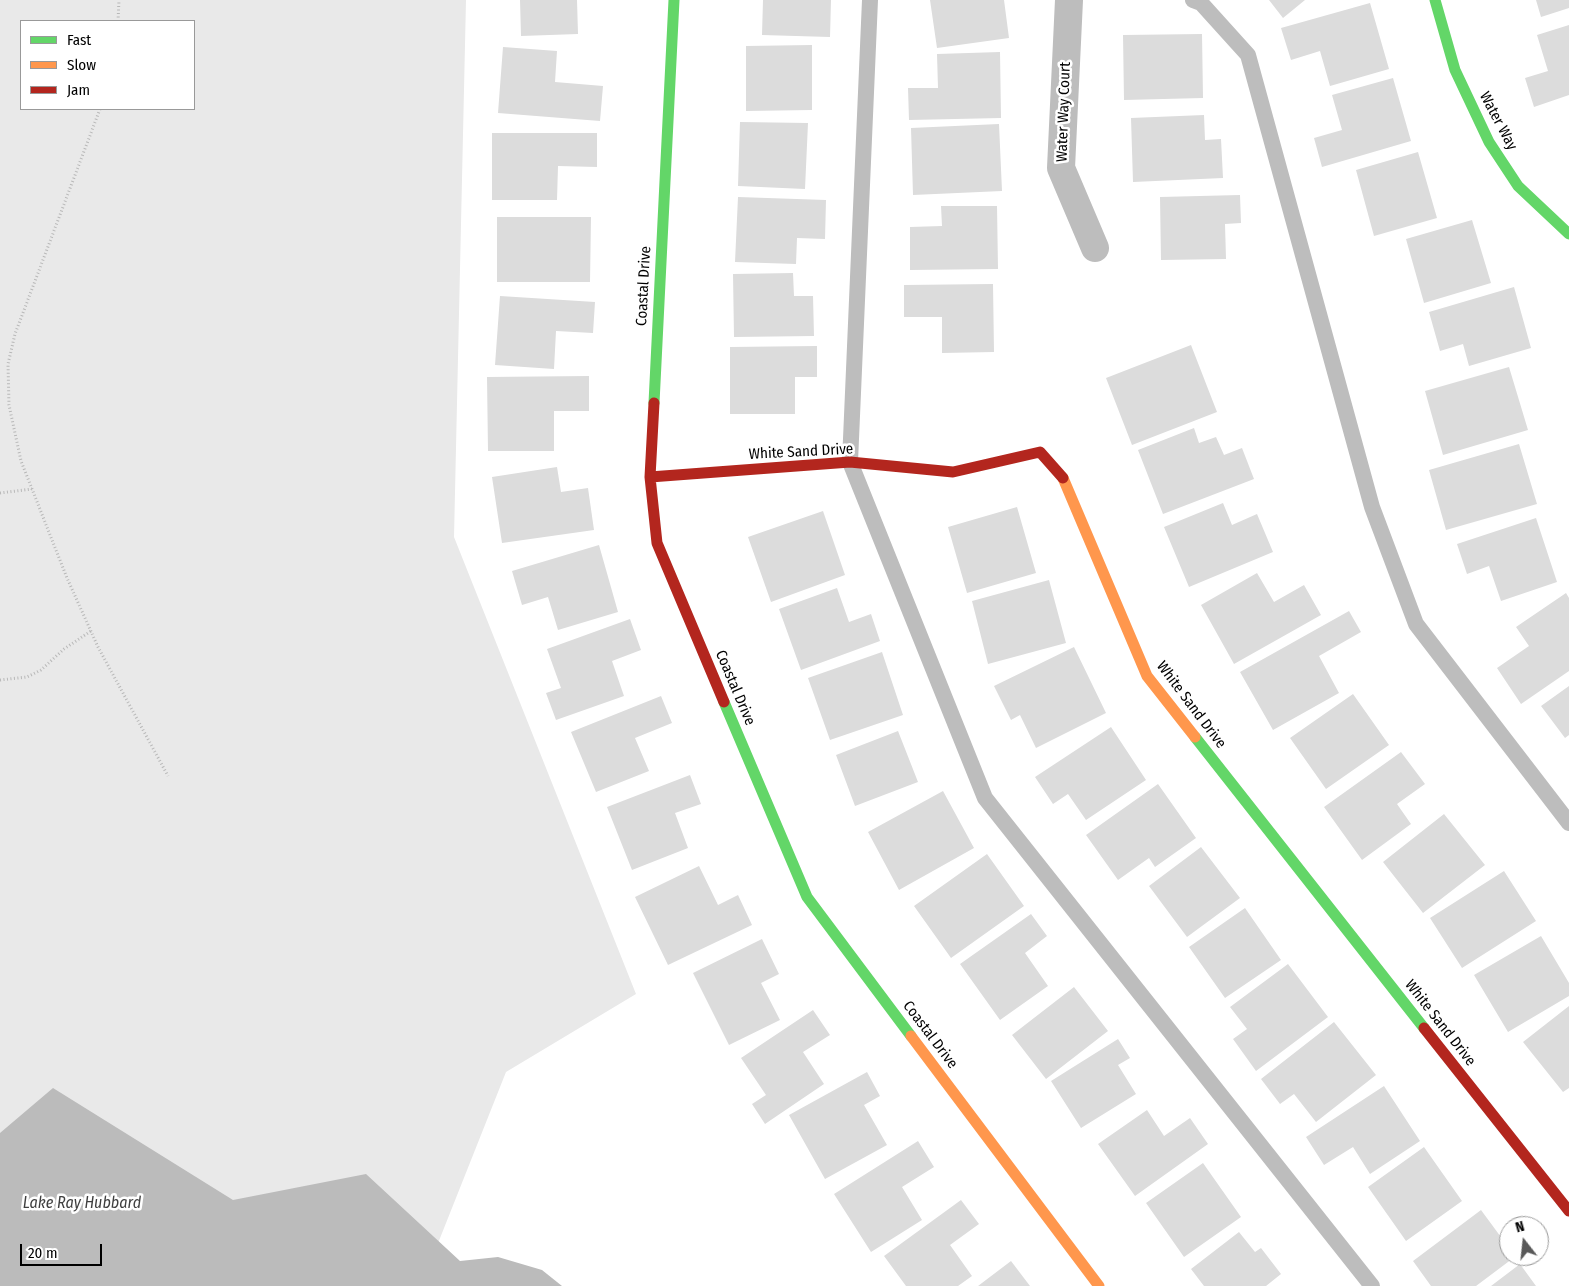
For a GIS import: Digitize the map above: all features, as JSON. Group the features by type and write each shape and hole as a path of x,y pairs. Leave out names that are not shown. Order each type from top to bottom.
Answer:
{"street":[{"name":"Coastal Drive","path":"674,0 650,477 657,543 807,896 1099,1286"},
{"name":"Water Way Court","path":"1069,0 1061,168 1095,248"},
{"name":"Water Way","path":"1435,0 1455,70 1489,142 1518,186 1569,234"},
{"name":"White Sand Drive","path":"650,477 850,462 953,472 1040,452 1066,480 1147,676 1569,1211"}],"lane":[{"path":"870,0 850,462 985,798 1372,1286"},
{"path":"1193,0 1201,3 1248,55 1372,507 1416,624 1569,823"}],"path":[{"path":"118,20 119,0"},
{"path":"100,110 10,351 7,380 9,405 21,461 91,631 168,776"},
{"path":"0,493 32,489"},
{"path":"0,680 27,677 41,670 64,649 91,631"}],"shaded area":[{"path":"0,0 466,0 454,537 636,994 506,1072 421,1286 0,1286"}],"water":[{"name":"Lake Ray Hubbard","path":"53,1088 233,1200 366,1174 460,1261 498,1257 542,1270 562,1286 0,1286 0,1133"}],"building":[{"path":"520,0 577,0 578,34 521,36"},
{"path":"763,0 831,0 830,37 762,35"},
{"path":"930,0 1004,0 1009,38 937,48"},
{"path":"1269,0 1305,0 1283,18"},
{"path":"1536,0 1569,0 1569,8 1541,17"},
{"path":"1370,3 1389,69 1330,86 1320,51 1291,60 1281,28"},
{"path":"1569,25 1569,95 1534,107 1525,78 1548,71 1537,35"},
{"path":"1202,34 1203,98 1124,100 1123,35"},
{"path":"812,45 812,110 746,111 746,46"},
{"path":"503,47 557,51 555,82 603,86 600,121 498,113"},
{"path":"1000,52 1001,118 909,120 908,88 938,88 937,54"},
{"path":"1393,78 1411,141 1322,167 1314,138 1342,130 1332,95"},
{"path":"1204,115 1205,140 1221,139 1223,178 1133,182 1131,118"},
{"path":"740,122 808,123 805,189 738,186"},
{"path":"999,124 1002,191 913,195 911,128"},
{"path":"492,133 597,133 597,167 558,166 557,200 492,200"},
{"path":"1418,152 1437,218 1374,236 1356,170"},
{"path":"1240,195 1241,223 1225,224 1226,259 1161,260 1160,197"},
{"path":"738,197 826,200 825,239 797,238 796,264 735,262"},
{"path":"941,206 997,206 998,269 910,270 910,227 942,226"},
{"path":"497,217 591,217 590,282 497,282"},
{"path":"1472,220 1491,283 1424,303 1406,239"},
{"path":"793,273 794,296 813,296 814,336 734,337 733,274"},
{"path":"993,284 994,352 942,353 942,317 904,317 904,285"},
{"path":"1514,287 1531,348 1469,366 1463,344 1440,351 1429,312"},
{"path":"500,296 595,302 593,333 556,331 554,369 495,365"},
{"path":"1191,345 1217,412 1132,445 1106,378"},
{"path":"817,346 817,377 795,377 795,414 730,414 730,347"},
{"path":"1509,367 1528,430 1443,455 1425,391"},
{"path":"589,376 589,411 554,411 554,451 488,451 487,377"},
{"path":"1194,428 1199,443 1216,437 1224,455 1242,448 1254,479 1163,514 1138,450"},
{"path":"1519,444 1537,504 1446,530 1429,470"},
{"path":"557,467 561,492 588,488 594,530 502,543 492,477"},
{"path":"1223,503 1232,525 1257,514 1273,552 1189,587 1164,527"},
{"path":"1017,507 1036,573 967,593 948,527"},
{"path":"823,511 845,575 771,602 748,537"},
{"path":"1536,518 1557,582 1501,601 1489,566 1467,574 1457,544"},
{"path":"599,545 618,612 558,630 548,597 522,605 512,571"},
{"path":"1257,573 1274,602 1304,585 1321,615 1234,664 1201,605"},
{"path":"1049,580 1066,643 988,664 972,601"},
{"path":"837,588 849,622 871,614 880,641 801,670 779,609"},
{"path":"1566,593 1569,598 1569,671 1521,704 1497,668 1529,646 1516,627"},
{"path":"1349,611 1361,632 1319,656 1339,693 1273,730 1240,672"},
{"path":"630,619 641,650 612,661 624,696 556,720 546,693 561,688 547,649"},
{"path":"1074,647 1106,713 1036,748 1020,715 1011,720 994,686"},
{"path":"882,652 903,715 830,740 808,678"},
{"path":"1569,686 1569,735 1565,738 1541,706"},
{"path":"1353,694 1389,745 1326,789 1290,738"},
{"path":"661,696 672,723 635,738 649,771 596,792 571,732"},
{"path":"1111,727 1146,780 1086,820 1068,794 1053,804 1035,777"},
{"path":"898,731 918,782 855,806 836,755"},
{"path":"1401,752 1425,784 1397,804 1411,824 1362,860 1324,807"},
{"path":"690,775 701,804 675,813 688,848 632,870 607,807"},
{"path":"1158,784 1196,838 1155,867 1149,858 1118,880 1086,835"},
{"path":"943,791 974,848 899,890 868,832"},
{"path":"1444,814 1485,865 1423,913 1383,862"},
{"path":"1201,847 1240,898 1187,937 1149,886"},
{"path":"987,854 1024,906 951,958 914,906"},
{"path":"699,866 718,905 738,895 752,925 668,965 635,897"},
{"path":"1504,871 1536,921 1462,968 1430,918"},
{"path":"1245,908 1281,960 1225,998 1189,947"},
{"path":"1031,914 1047,936 1025,953 1048,986 1000,1020 960,964"},
{"path":"1541,936 1569,983 1569,996 1508,1032 1474,975"},
{"path":"762,939 779,974 761,983 780,1020 729,1045 693,973"},
{"path":"1288,964 1328,1017 1256,1071 1233,1039 1247,1029 1230,1007"},
{"path":"1074,987 1108,1031 1046,1079 1012,1035"},
{"path":"1569,1006 1569,1088 1563,1092 1523,1042"},
{"path":"813,1010 830,1035 803,1052 824,1084 765,1124 752,1104 766,1095 741,1058"},
{"path":"1334,1022 1376,1075 1316,1122 1294,1094 1280,1104 1261,1079"},
{"path":"1118,1039 1130,1058 1118,1065 1136,1094 1081,1128 1051,1081"},
{"path":"867,1072 880,1096 864,1105 887,1145 825,1179 789,1115"},
{"path":"1384,1086 1420,1141 1370,1174 1353,1147 1324,1165 1306,1137"},
{"path":"1147,1110 1164,1136 1190,1118 1208,1144 1135,1196 1098,1144"},
{"path":"918,1141 934,1167 902,1187 922,1220 871,1252 834,1194"},
{"path":"1424,1147 1462,1201 1406,1241 1368,1187"},
{"path":"1203,1163 1241,1217 1184,1257 1146,1203"},
{"path":"961,1200 979,1224 950,1245 972,1276 958,1286 906,1286 884,1256"},
{"path":"1481,1210 1499,1234 1499,1266 1503,1266 1476,1286 1431,1286 1413,1261"},
{"path":"1239,1232 1255,1252 1261,1248 1281,1274 1266,1286 1204,1286 1191,1269"},
{"path":"1011,1261 1030,1286 978,1286"},
{"path":"1517,1266 1521,1266 1536,1286 1491,1286"}],"traffic: fast":[{"path":"654,403 674,0"},
{"path":"1435,0 1455,70 1489,142 1518,186 1569,234"},
{"path":"724,702 807,897 911,1036"},
{"path":"1195,737 1424,1028"}],"traffic: slow":[{"path":"1063,478 1147,676 1195,737"},
{"path":"911,1036 1099,1286"}],"traffic: jam":[{"path":"654,403 650,477 657,543 724,702"},
{"path":"650,477 850,462 953,472 1040,452 1063,478"},
{"path":"1424,1028 1569,1211"}]}
